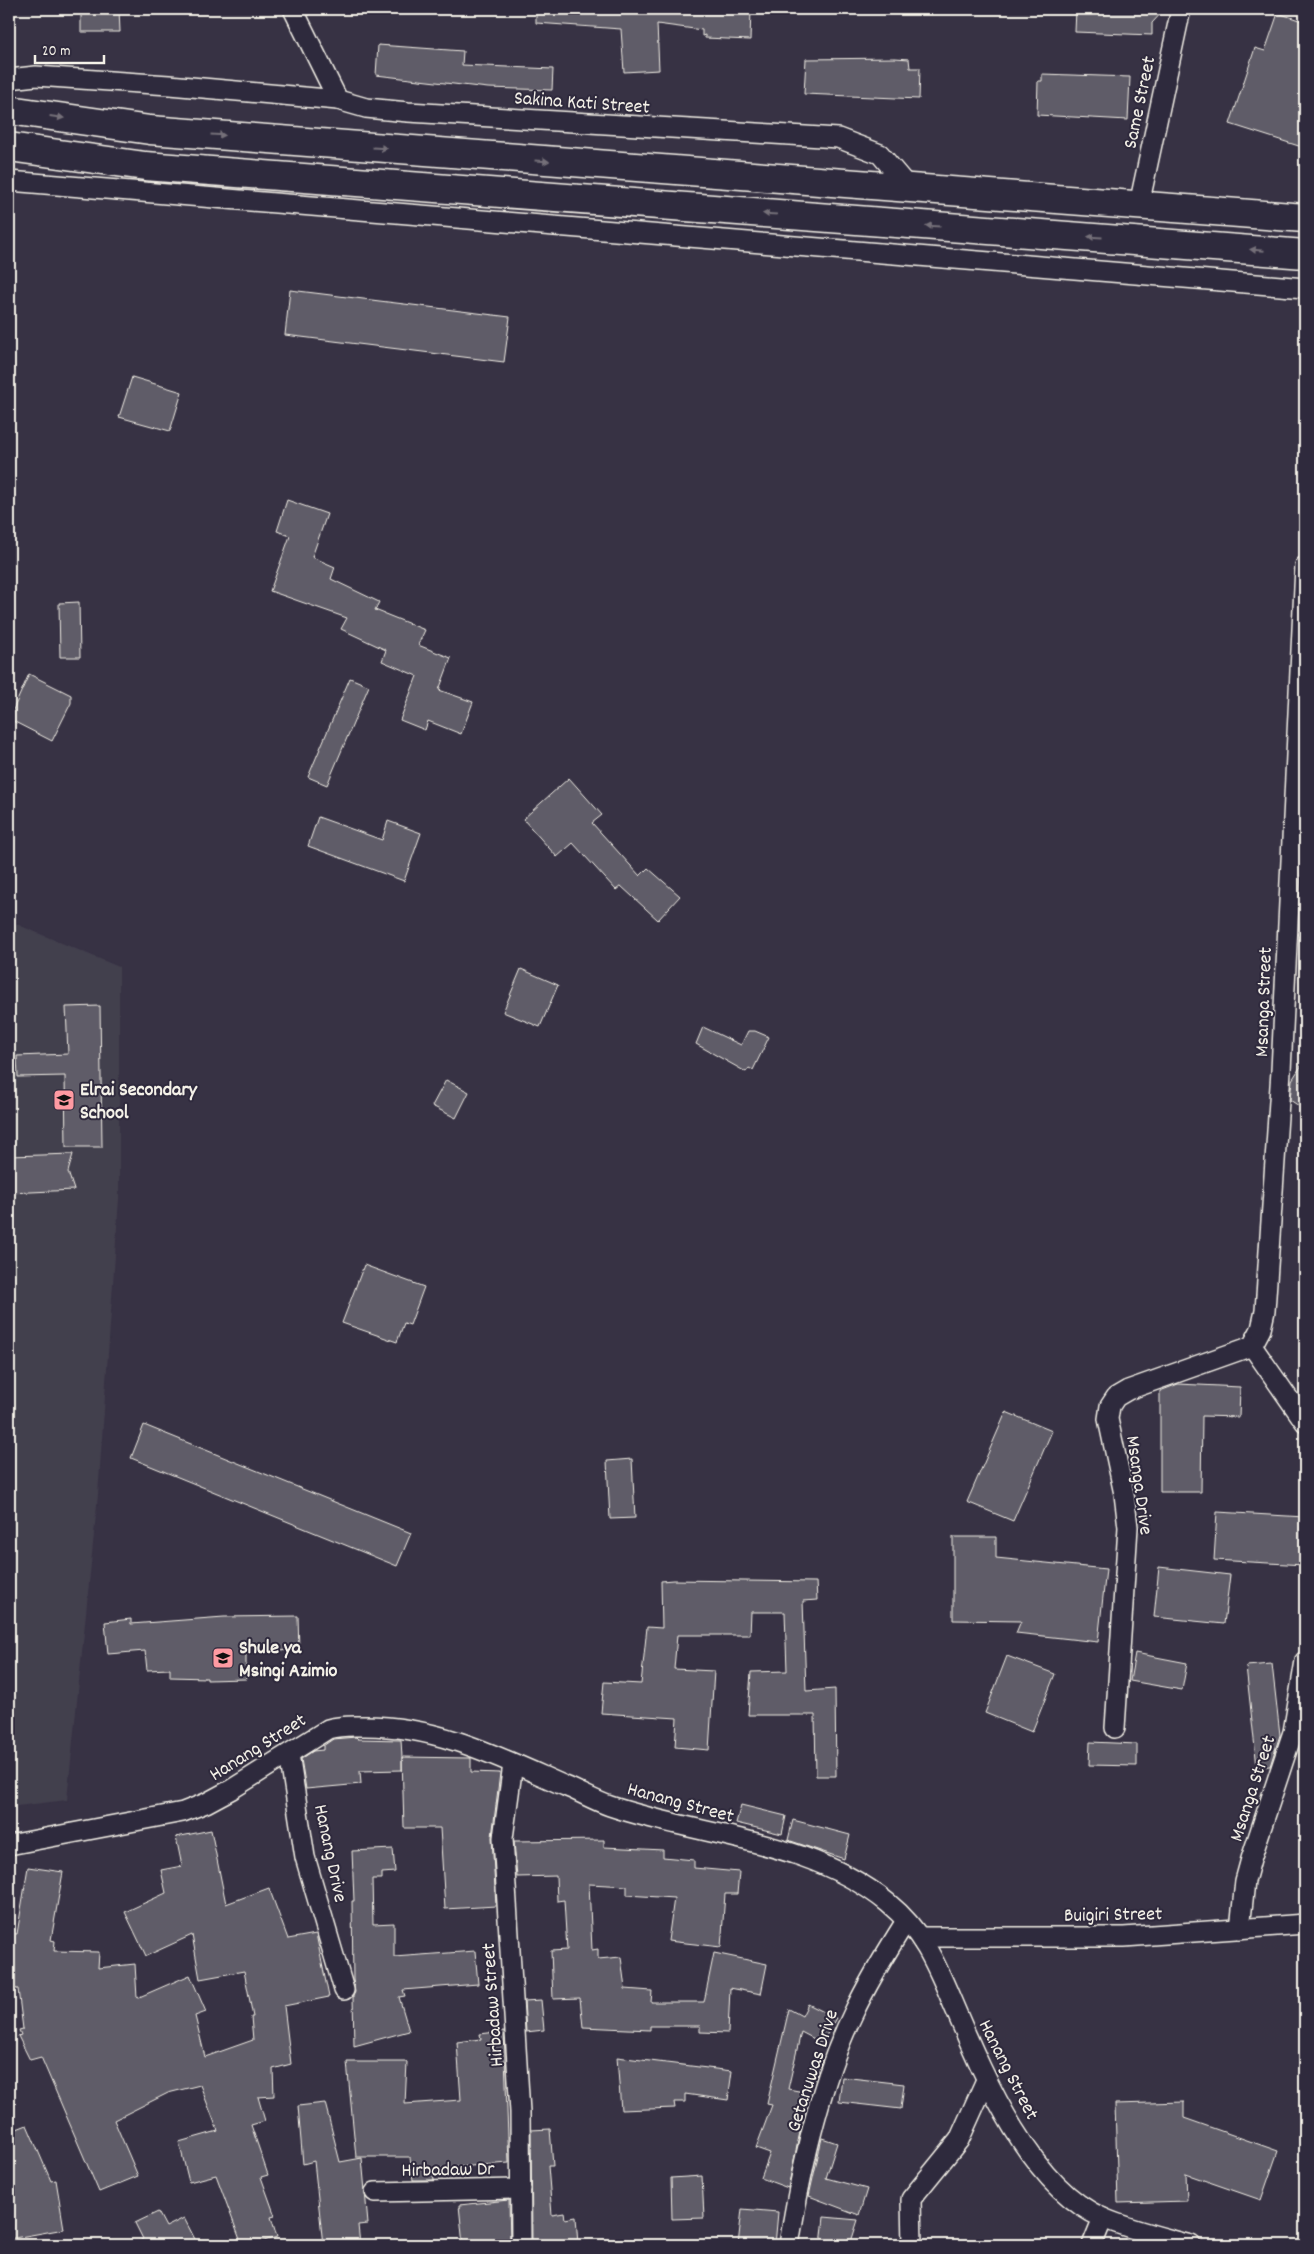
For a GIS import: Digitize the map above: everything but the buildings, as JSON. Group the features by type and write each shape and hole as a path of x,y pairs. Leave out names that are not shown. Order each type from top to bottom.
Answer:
{"highway":[{"path":"14,108 150,130 1305,218"},
{"path":"9,147 144,166 1305,254"}],"street":[{"path":"294,9 338,100"},
{"name":"Same Street","path":"1139,205 1181,9"},
{"name":"Sakina Kati Street","path":"9,79 36,76 169,85 338,100 366,108 408,112 838,138 880,154 908,187"},
{"path":"9,181 1305,288"},
{"name":"Msanga Street","path":"1252,1346 1261,1329 1265,1311 1281,1071 1305,566"},
{"path":"1252,1346 1305,1422"},
{"name":"Msanga Drive","path":"1115,1728 1128,1528 1124,1494 1108,1419 1110,1406 1116,1397 1128,1390 1252,1346"},
{"name":"Msanga Street","path":"1240,1929 1247,1874 1293,1732 1305,1661"},
{"name":"Hanang Street","path":"9,1845 183,1812 206,1803 232,1789 308,1740 335,1726 381,1726 419,1730 471,1745 607,1805 648,1818 792,1852 848,1876 888,1903 921,1937 938,1968 986,2080 1010,2122 1045,2173 1074,2201 1103,2218 1191,2245"},
{"name":"Hanang Drive","path":"289,1754 305,1857 344,1990"},
{"name":"Hirbadaw Street","path":"513,1764 503,1838 520,2112 521,2245"},
{"name":"Getanuwas Drive","path":"789,2245 798,2190 835,2057 853,2014 906,1921"},
{"name":"Buigiri Street","path":"921,1937 1124,1937 1305,1924"},
{"path":"912,2245 910,2199 959,2140 986,2080"},
{"name":"Hirbadaw Dr","path":"375,2192 521,2189"},
{"path":"1092,2245 1103,2218"}],"shaded area":[{"path":"9,921 119,967 119,1199 98,1495 67,1800 9,1807"}],"place":[{"name":"Elrai Secondary School","path":"64,1100"},
{"name":"Shule ya Msingi Azimio","path":"223,1658"}]}
